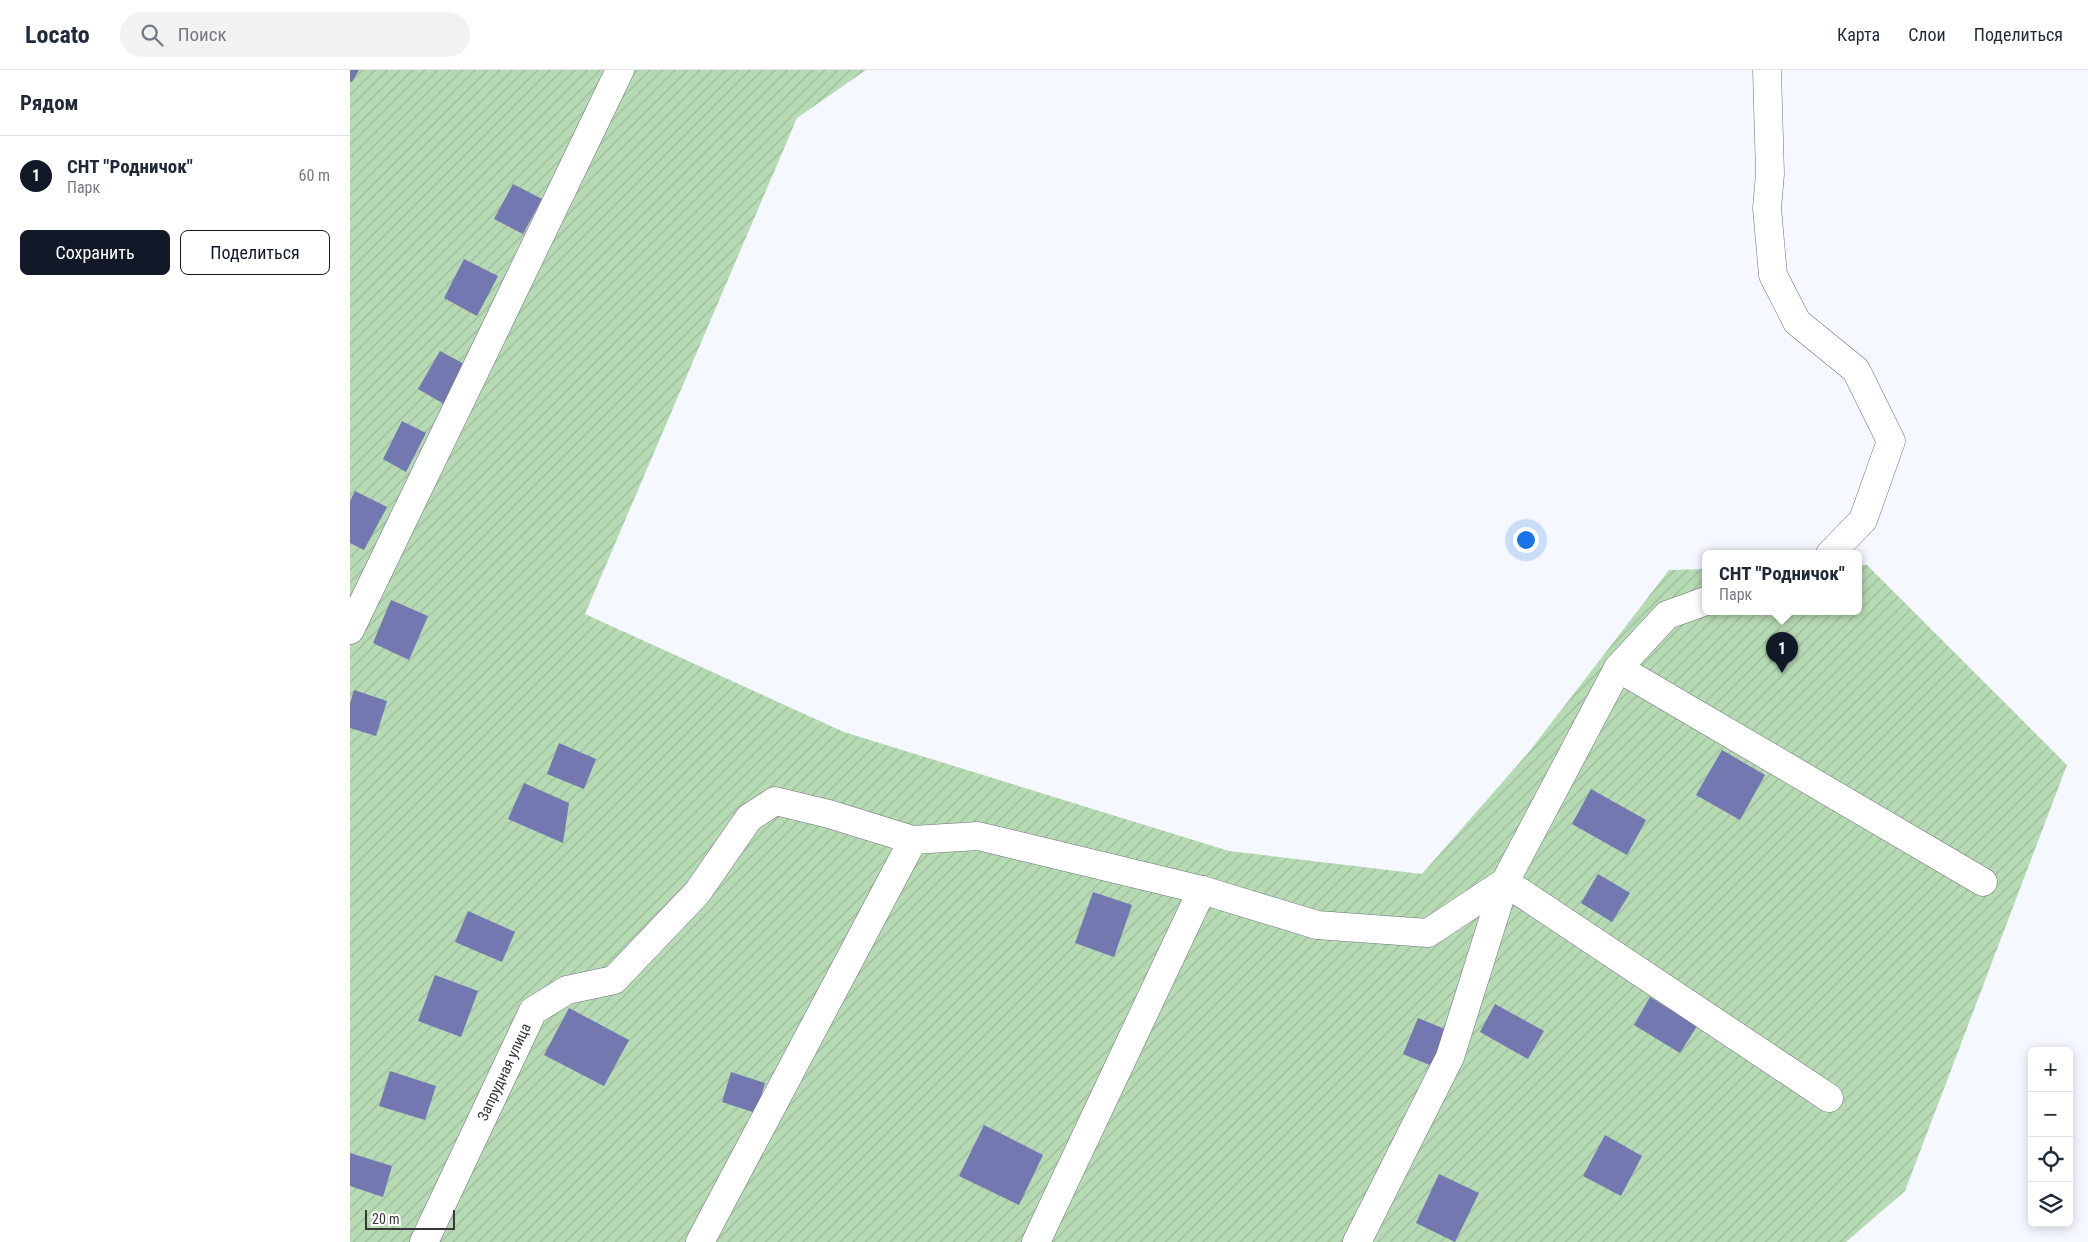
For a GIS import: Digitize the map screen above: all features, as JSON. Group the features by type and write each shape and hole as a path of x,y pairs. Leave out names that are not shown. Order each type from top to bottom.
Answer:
{"lane":[{"path":"350,630 620,70"},
{"path":"1767,70 1770,174 1767,208 1773,275 1797,322 1856,370 1891,441 1863,520 1834,550"},
{"path":"1357,1242 1450,1057 1505,882 1618,668 1667,615 1702,602"},
{"path":"1618,668 1984,882"},
{"name":"Запрудная улица","path":"424,1242 533,1011 567,990 614,980 697,893 749,818 775,801 829,814 913,840"},
{"path":"700,1242 913,840 978,836 1202,890 1317,925 1428,933 1505,882"},
{"path":"1505,882 1829,1098"},
{"path":"1036,1242 1202,890"}],"green space":[{"path":"350,70 866,70 797,118 585,614 844,732 1229,851 1422,874 1528,753 1669,570 1702,569 1702,615 1862,615 1862,565 1867,565 2067,765 1905,1191 1846,1242 350,1242"}],"building":[{"path":"350,70 359,70 352,82 350,81"},
{"path":"513,184 542,199 523,234 494,219"},
{"path":"464,259 498,276 477,316 444,298"},
{"path":"440,351 466,365 444,404 418,389"},
{"path":"402,421 426,433 406,472 383,459"},
{"path":"355,491 387,507 364,550 350,543 350,501"},
{"path":"391,600 428,616 409,660 373,643"},
{"path":"354,690 387,701 376,736 350,728 350,703"},
{"path":"559,743 596,759 584,789 547,774"},
{"path":"1722,750 1765,775 1740,820 1696,795"},
{"path":"524,783 569,803 563,843 508,819"},
{"path":"1591,789 1646,820 1627,855 1572,824"},
{"path":"1598,874 1630,893 1612,922 1581,903"},
{"path":"1093,892 1132,905 1114,957 1075,943"},
{"path":"468,911 515,932 502,962 455,942"},
{"path":"435,975 478,991 461,1037 418,1021"},
{"path":"1650,997 1697,1026 1680,1053 1634,1025"},
{"path":"1495,1004 1544,1031 1528,1059 1480,1032"},
{"path":"569,1008 629,1040 604,1086 544,1055"},
{"path":"1418,1018 1447,1030 1432,1066 1403,1054"},
{"path":"390,1071 436,1086 425,1120 379,1106"},
{"path":"731,1072 765,1083 756,1113 722,1102"},
{"path":"984,1125 1043,1155 1019,1205 959,1176"},
{"path":"1605,1135 1642,1156 1621,1196 1583,1176"},
{"path":"350,1153 392,1166 383,1197 350,1186"},
{"path":"1439,1174 1479,1193 1455,1242 1416,1223"}],"place":[{"name":"СНТ \"Родничок\"","path":"1782,673"}]}
